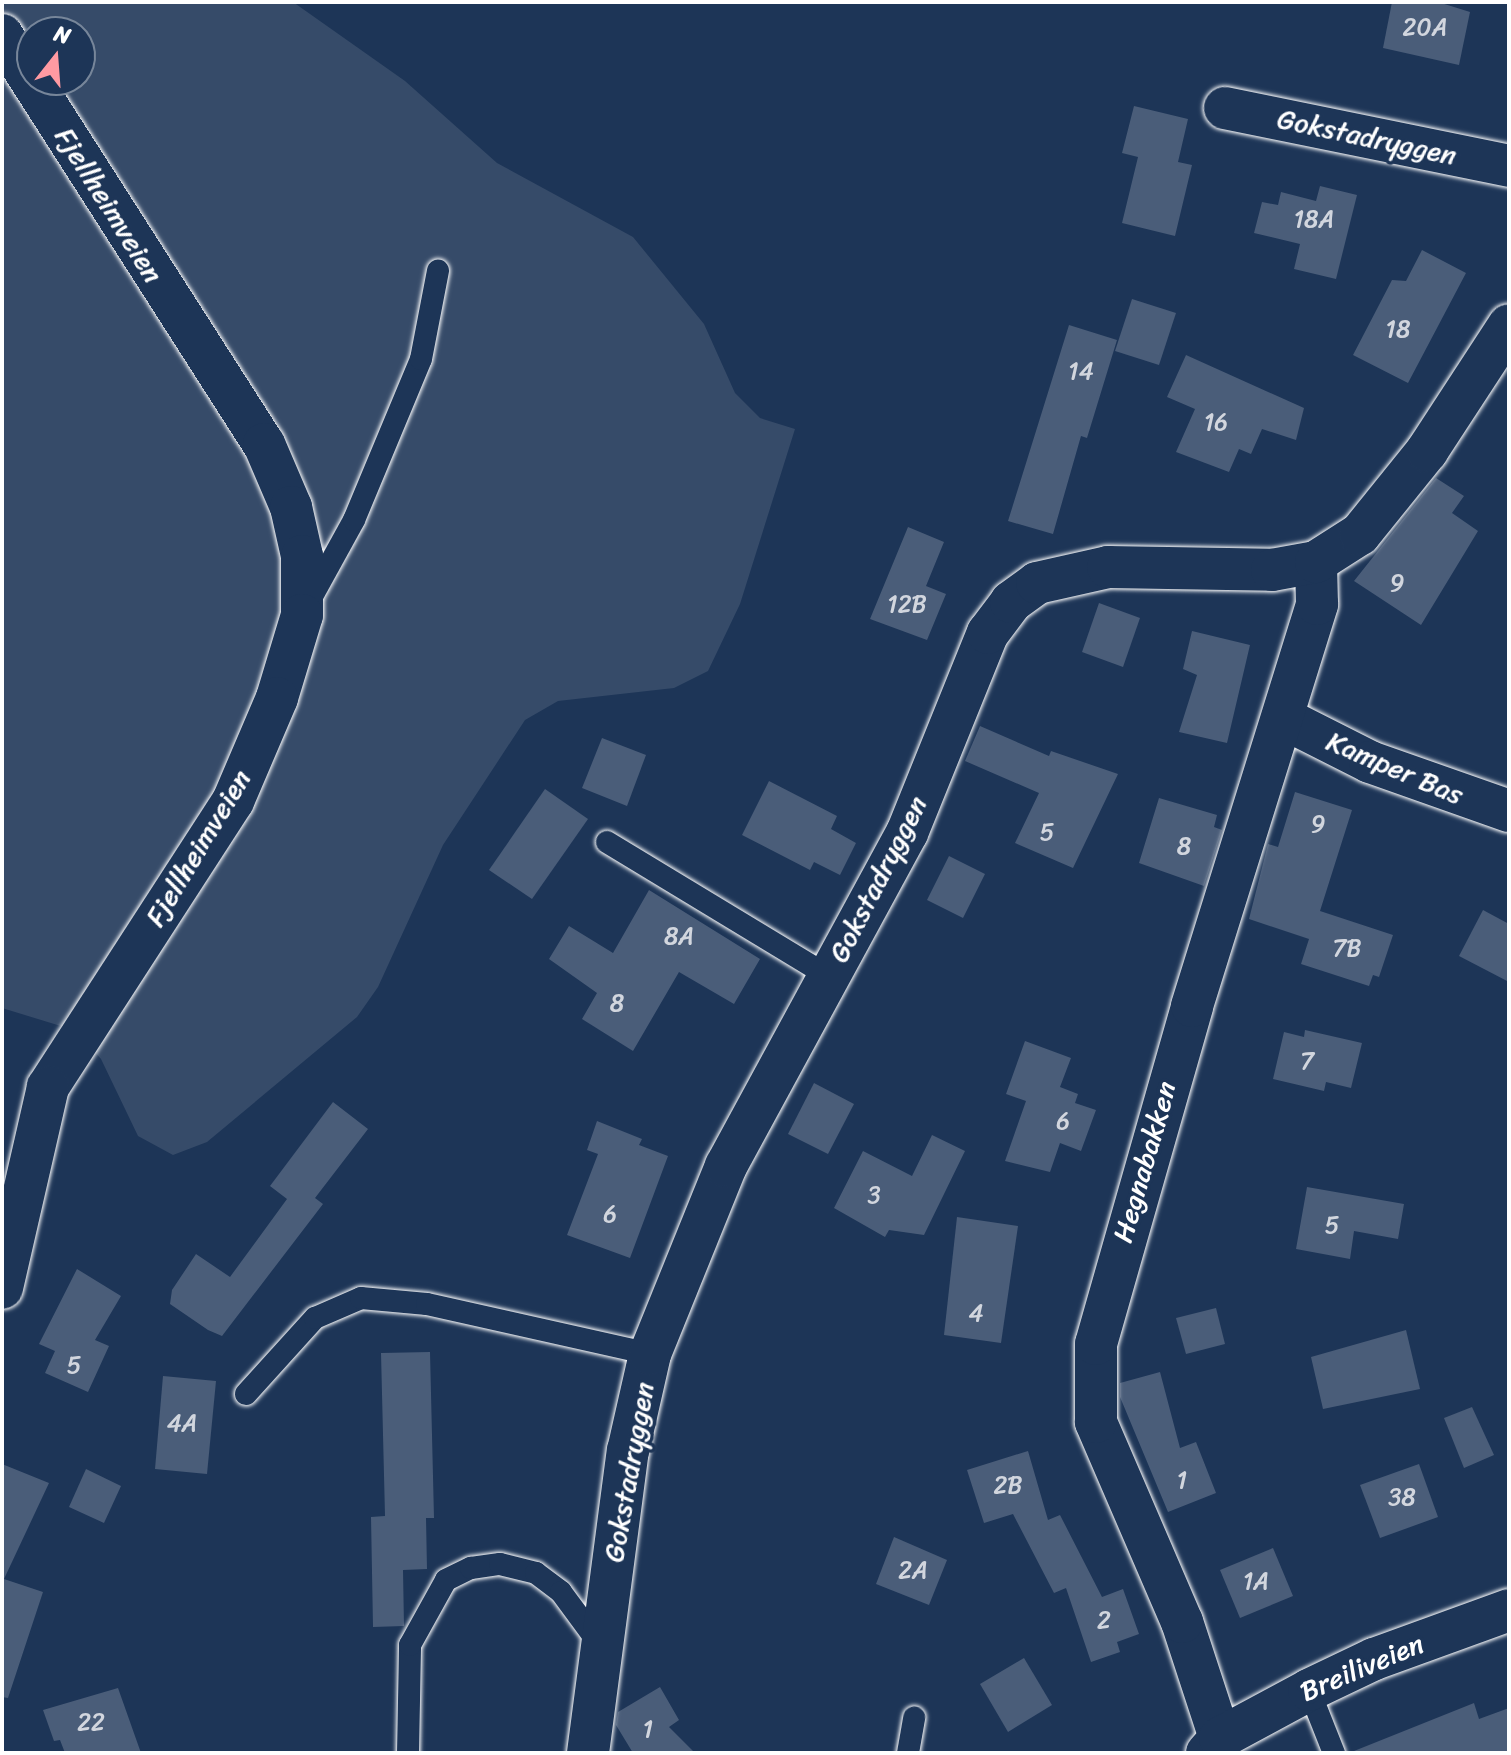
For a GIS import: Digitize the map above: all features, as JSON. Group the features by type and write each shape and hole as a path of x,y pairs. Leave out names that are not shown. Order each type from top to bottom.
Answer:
{"street":[{"name":"Fjellheimveien","path":"2,35 264,444 294,519 302,556 302,615 277,698 233,801 48,1087 2,1288"},
{"name":"Gokstadryggen","path":"1225,108 1509,166"},
{"name":"Gokstadryggen","path":"588,1753 628,1451 650,1354 726,1166 907,833 988,633 1011,602 1037,583 1108,567 1272,570 1316,562 1360,534 1418,463 1509,325"},
{"name":"Hegnabakken","path":"1213,1746 1182,1622 1096,1422 1094,1380 1103,1306 1317,604 1316,562"},
{"name":"Kamper Bas","path":"1283,718 1370,762 1509,811"},
{"name":"Breiliveien","path":"1213,1746 1309,1690 1374,1659 1509,1610"}],"lane":[{"path":"302,615 354,520 421,359 438,271"},
{"path":"607,842 828,976"},
{"path":"246,1394 315,1318 361,1298 427,1304 650,1354"},
{"path":"408,1753 410,1645 446,1580 471,1568 500,1564 536,1573 561,1592 602,1647"},
{"path":"1309,1690 1334,1753"},
{"path":"908,1753 914,1718"}],"shaded area":[{"path":"2,2 293,2 405,81 497,163 633,237 704,324 735,393 760,418 795,429 740,604 708,671 674,688 558,701 525,720 443,845 378,987 357,1017 207,1142 173,1155 138,1136 101,1059 77,1031 2,1008"}],"building":[{"path":"1392,2 1438,2 1470,12 1459,65 1383,48"},
{"path":"1134,106 1188,119 1178,162 1192,165 1175,236 1122,223 1138,157 1122,153"},
{"path":"1320,186 1357,195 1336,279 1294,269 1300,244 1254,233 1262,202 1278,205 1281,192 1316,201"},
{"path":"1422,250 1466,273 1408,383 1353,355 1392,280 1406,281"},
{"path":"1132,299 1176,313 1159,365 1115,351"},
{"path":"1069,325 1117,340 1087,438 1081,436 1053,534 1008,521"},
{"path":"1186,355 1304,408 1296,440 1262,429 1251,454 1239,449 1229,472 1176,452 1195,409 1167,397"},
{"path":"1436,478 1464,496 1452,513 1478,531 1421,625 1354,581"},
{"path":"908,527 944,542 926,586 946,594 927,640 870,619"},
{"path":"1099,603 1140,618 1123,667 1082,652"},
{"path":"1192,631 1250,645 1227,743 1179,732 1197,675 1183,669"},
{"path":"980,726 1049,756 1051,751 1118,774 1073,868 1015,843 1039,793 965,761"},
{"path":"602,738 646,755 627,806 582,788"},
{"path":"769,781 837,816 831,829 856,843 840,875 814,862 810,870 742,835"},
{"path":"545,789 588,819 532,899 489,870"},
{"path":"1295,792 1352,810 1320,911 1393,935 1379,977 1373,975 1369,986 1301,964 1309,939 1249,919 1268,844 1278,847"},
{"path":"1159,798 1217,815 1214,827 1222,830 1204,886 1139,863"},
{"path":"949,856 985,874 963,918 927,900"},
{"path":"649,890 760,959 734,1004 679,972 633,1051 582,1019 597,993 549,959 569,926 613,953"},
{"path":"1483,910 1509,924 1509,982 1459,956"},
{"path":"1305,1030 1362,1043 1351,1088 1326,1082 1324,1091 1273,1079 1284,1032 1304,1037"},
{"path":"1025,1041 1071,1058 1060,1087 1078,1094 1075,1103 1096,1110 1081,1151 1060,1143 1050,1172 1005,1161 1026,1101 1006,1094"},
{"path":"814,1083 854,1104 828,1154 788,1134"},
{"path":"333,1102 368,1129 315,1198 323,1204 222,1336 208,1330 170,1304 172,1290 196,1254 230,1277 287,1199 270,1186"},
{"path":"597,1121 642,1139 639,1145 668,1156 630,1258 567,1235 598,1154 587,1150"},
{"path":"932,1135 965,1151 924,1235 889,1230 885,1237 834,1208 863,1151 912,1176"},
{"path":"1307,1187 1404,1204 1398,1239 1354,1231 1350,1259 1296,1249"},
{"path":"957,1217 1018,1226 1001,1343 944,1335"},
{"path":"77,1269 121,1296 95,1340 109,1346 88,1392 45,1373 55,1351 39,1344"},
{"path":"1216,1308 1225,1344 1186,1354 1176,1318"},
{"path":"1406,1330 1420,1389 1323,1409 1311,1357"},
{"path":"430,1352 434,1518 426,1518 427,1569 403,1570 404,1626 373,1627 371,1517 385,1516 381,1353"},
{"path":"1160,1372 1180,1448 1196,1442 1216,1493 1168,1512 1120,1397 1120,1383"},
{"path":"163,1376 216,1381 207,1474 155,1469"},
{"path":"1472,1407 1494,1455 1464,1468 1444,1418"},
{"path":"1028,1451 1048,1520 1060,1515 1102,1597 1123,1589 1139,1634 1117,1642 1120,1652 1091,1662 1066,1588 1054,1593 1013,1514 984,1523 967,1470"},
{"path":"2,1464 49,1483 4,1579 43,1592 8,1698 2,1697"},
{"path":"1419,1464 1438,1517 1380,1538 1360,1485"},
{"path":"86,1469 121,1486 104,1523 69,1507"},
{"path":"894,1537 947,1560 929,1605 876,1584"},
{"path":"1273,1548 1293,1596 1240,1618 1220,1570"},
{"path":"1024,1658 1052,1705 1008,1732 980,1684"},
{"path":"660,1687 679,1720 669,1727 695,1753 633,1753 616,1725 618,1712"},
{"path":"118,1688 141,1753 65,1753 60,1740 54,1741 43,1710"},
{"path":"1474,1703 1479,1719 1509,1708 1509,1753 1349,1753"}]}
